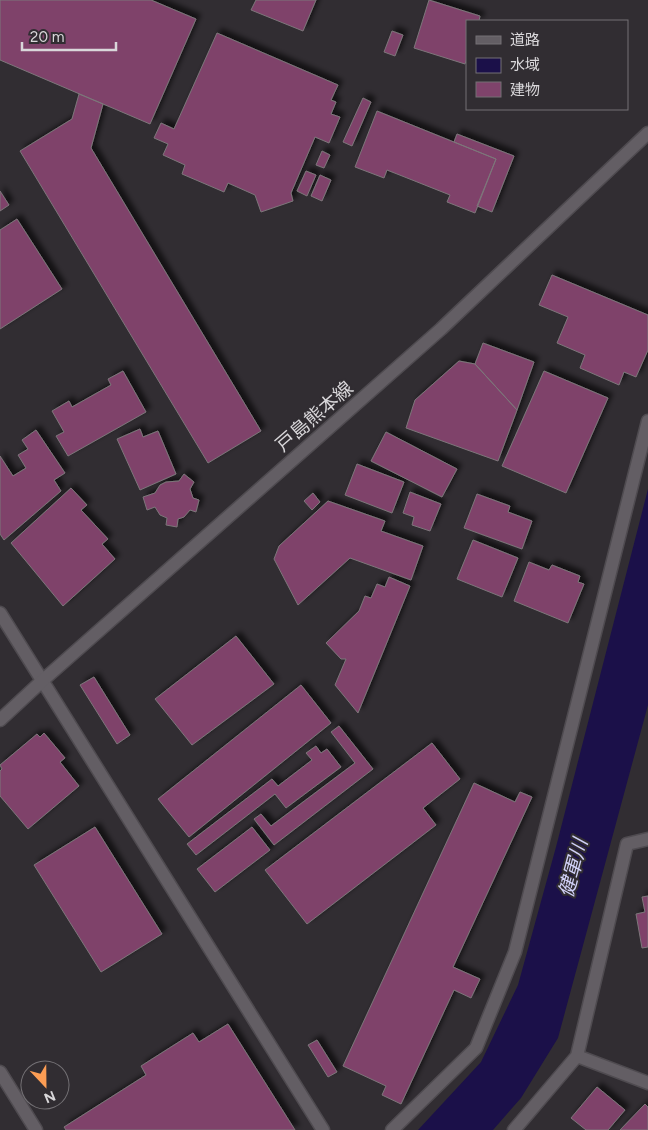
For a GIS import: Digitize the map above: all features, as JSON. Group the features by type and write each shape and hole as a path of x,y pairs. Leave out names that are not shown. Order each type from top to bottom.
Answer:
{"street":[{"name":"戸島熊本線","path":"0,720 441,329 648,133"},
{"path":"392,1130 476,1048 515,952 648,421"},
{"path":"0,613 323,1130"},
{"path":"514,1130 577,1056 627,844 648,839"},
{"path":"577,1056 648,1083"},
{"path":"0,1072 36,1130"}],"water":[{"name":"健軍川","path":"648,489 648,705 558,1038 521,1098 493,1130 418,1130 481,1062 518,985 556,847"}],"building":[{"path":"0,0 151,0 196,19 150,124 0,60"},
{"path":"256,0 316,0 303,31 251,10"},
{"path":"429,0 480,16 479,20 466,20 465,64 414,48"},
{"path":"392,31 403,35 395,56 384,52"},
{"path":"217,33 338,85 331,100 336,102 331,114 340,117 329,143 315,137 291,193 293,201 261,212 255,195 228,183 224,192 182,174 185,165 163,155 168,144 154,138 161,123 174,129"},
{"path":"79,94 103,104 91,148 261,431 208,463 20,151 72,119"},
{"path":"363,98 371,102 352,146 343,142"},
{"path":"377,111 496,159 475,213 447,202 450,195 387,170 384,178 355,167"},
{"path":"457,134 514,156 492,212 477,206 496,159 454,142"},
{"path":"322,151 330,155 324,168 316,165"},
{"path":"306,171 316,175 307,196 297,191"},
{"path":"320,175 331,180 322,201 311,196"},
{"path":"0,191 9,205 0,211"},
{"path":"17,219 62,289 0,329 0,230"},
{"path":"552,275 648,315 648,350 636,377 624,372 619,385 580,368 585,355 557,343 568,317 539,305"},
{"path":"483,343 534,362 517,410 475,364"},
{"path":"459,361 475,364 517,410 498,461 406,428 415,400"},
{"path":"123,371 146,412 68,456 56,436 64,432 52,411 69,401 72,407 111,385 108,379"},
{"path":"544,371 608,398 566,493 502,466"},
{"path":"140,429 143,437 158,431 176,474 140,490 117,439"},
{"path":"36,430 65,473 54,480 61,491 4,540 0,534 0,456 13,476 26,468 18,455 28,449 22,440"},
{"path":"386,432 457,469 442,497 371,461"},
{"path":"357,464 404,482 392,513 345,495"},
{"path":"184,474 194,482 190,489 193,498 199,500 196,512 190,510 184,517 178,519 177,527 166,525 167,518 160,515 155,507 147,510 143,497 155,493 160,485 166,482 179,481"},
{"path":"71,488 87,505 81,510 108,539 102,544 115,559 63,606 11,543"},
{"path":"410,492 441,504 430,531 412,525 414,517 403,513"},
{"path":"313,493 320,502 312,510 304,501"},
{"path":"477,494 510,506 508,512 532,521 522,549 464,528"},
{"path":"328,501 385,521 381,531 423,546 411,580 350,558 298,605 274,559 279,546"},
{"path":"473,540 518,558 502,597 457,579"},
{"path":"529,562 549,570 552,565 580,576 578,582 584,584 568,623 514,601"},
{"path":"389,577 410,586 358,713 335,685 346,659 341,659 326,643 359,611 365,596 371,598 377,584 385,587"},
{"path":"236,636 274,684 192,745 155,699"},
{"path":"94,677 130,735 117,744 80,685"},
{"path":"301,685 331,723 189,837 158,799"},
{"path":"339,726 373,769 274,845 254,819 261,814 271,826 355,763 331,732"},
{"path":"44,733 65,758 60,762 79,786 28,829 0,796 0,771 2,769 0,765 37,734 40,737"},
{"path":"432,743 460,779 423,808 436,825 307,924 265,870"},
{"path":"316,746 321,753 327,749 341,767 286,808 275,794 196,855 187,844 272,779 278,786 312,760 306,753"},
{"path":"474,783 515,802 520,792 532,797 453,967 480,979 471,998 454,990 401,1104 382,1095 386,1086 343,1066"},
{"path":"95,827 162,934 101,972 34,865"},
{"path":"252,827 270,850 215,892 197,869"},
{"path":"648,896 648,947 642,948 636,914 645,912 642,897"},
{"path":"228,1024 295,1130 66,1130 64,1127 146,1075 141,1066 193,1033 199,1042"},
{"path":"317,1040 337,1072 328,1077 308,1045"},
{"path":"597,1087 625,1110 608,1130 586,1130 571,1118"},
{"path":"645,1104 648,1107 648,1130 620,1130"}]}
